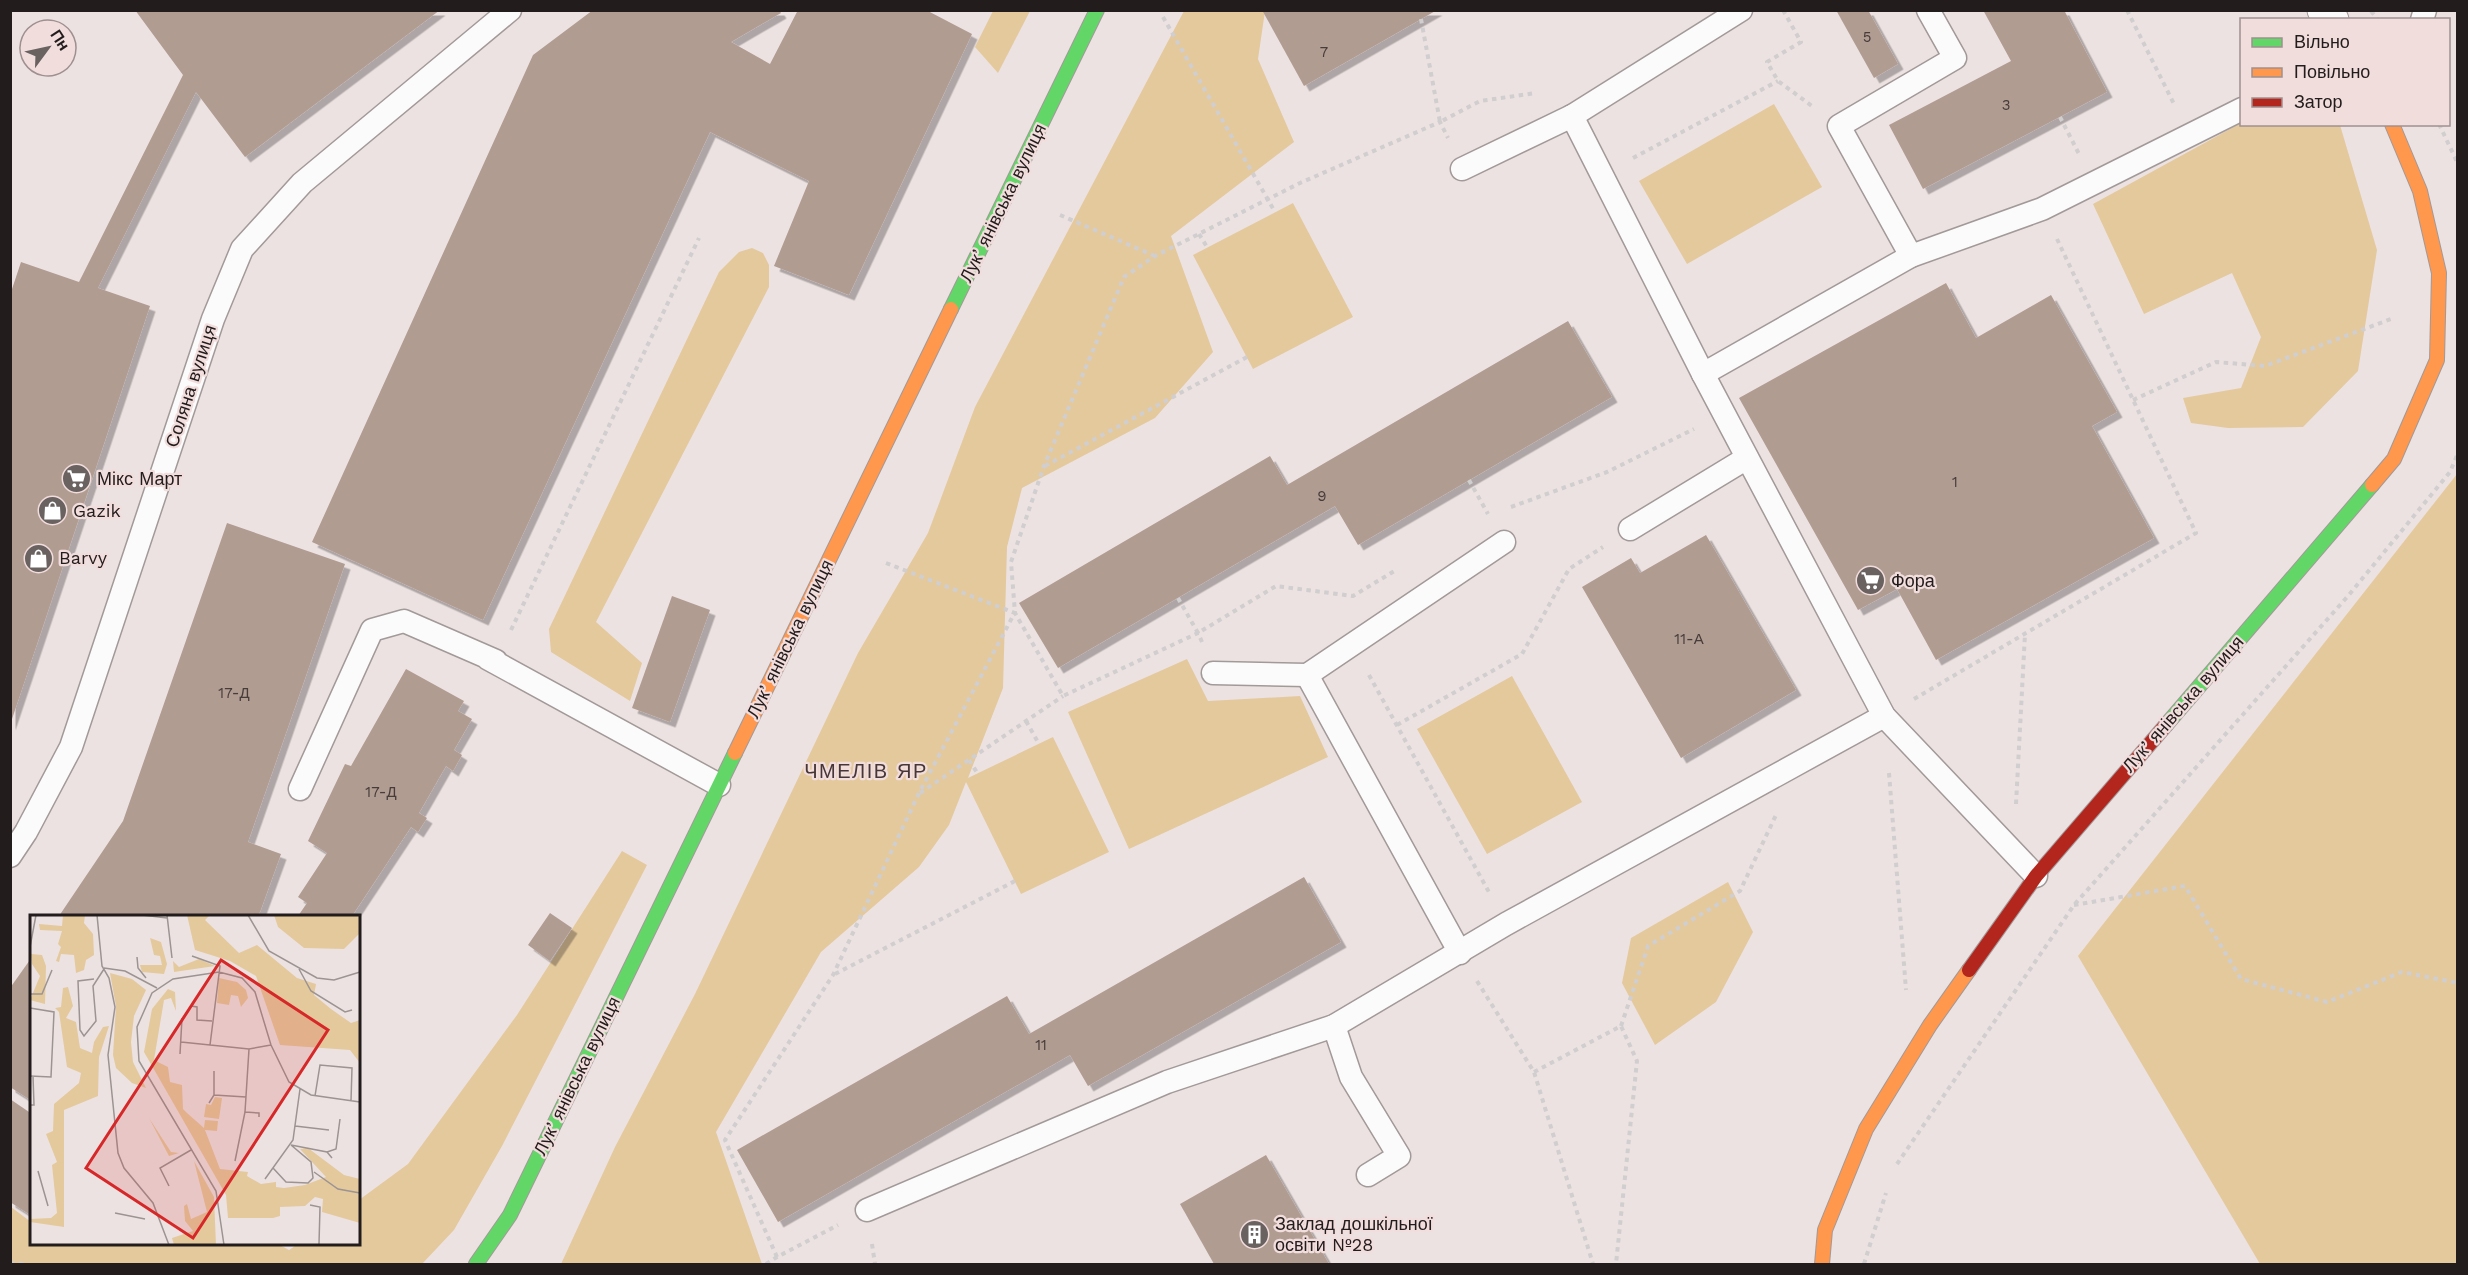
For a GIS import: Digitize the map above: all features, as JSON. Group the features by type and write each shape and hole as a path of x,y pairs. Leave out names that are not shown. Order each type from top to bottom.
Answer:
{"street":[{"name":"Лукʼянівська вулиця","path":"476,1264 510,1215 1097,10"},
{"name":"Лукʼянівська вулиця","path":"1822,1264 1825,1230 1866,1129 1929,1025 2036,876 2394,459 2437,360 2439,273 2420,190 2393,126"}],"lane":[{"name":"Соляна вулиця","path":"10,856 18,828 71,747 213,319 242,249 302,183 510,10"},
{"path":"1462,169 1572,116 1741,10"},
{"path":"1911,256 1839,126 1955,58 1928,10"},
{"path":"1703,374 1911,256 2042,209 2240,110"},
{"path":"1572,116 1703,374 1884,716 2036,876"},
{"path":"1630,529 1747,458"},
{"path":"1213,674 1307,675 1503,542"},
{"path":"300,789 372,630 404,621 496,661"},
{"path":"496,661 487,658 719,785"},
{"path":"1307,675 1460,953"},
{"path":"867,1210 1167,1082 1334,1026 1506,924 1884,716"},
{"path":"1334,1026 1351,1077 1399,1156 1368,1175"}],"path":[{"path":"1783,10 1801,42 1767,62 1778,81 1839,126"},
{"path":"2127,10 2190,135"},
{"path":"1163,17 1275,212"},
{"path":"1422,19 1440,122 1462,169"},
{"path":"1601,175 1778,81"},
{"path":"1063,696 1015,613 1011,562 1044,466 1124,277 1155,256 1268,199 1440,122 1480,101 1548,91"},
{"path":"2440,126 2457,164"},
{"path":"1907,999 1884,716 2196,533 2042,209"},
{"path":"1060,215 1155,256"},
{"path":"1199,234 1207,247"},
{"path":"496,661 699,238"},
{"path":"2133,400 2216,362 2265,366 2391,319"},
{"path":"1044,466 1247,357"},
{"path":"1510,507 1607,472 1724,413"},
{"path":"1893,1170 2074,905 2348,596 2450,472 2457,453"},
{"path":"1469,480 1489,515"},
{"path":"1479,521 1499,511"},
{"path":"1397,725 1522,654 1569,569 1630,529"},
{"path":"886,563 1015,613"},
{"path":"919,794 1063,696 1198,633 1276,586 1353,596 1398,569"},
{"path":"1178,598 1198,633 1213,674"},
{"path":"777,1257 725,1140 833,975 919,794 1015,613"},
{"path":"2013,851 2025,634"},
{"path":"1353,644 1506,924"},
{"path":"1026,721 1039,744"},
{"path":"969,760 978,774"},
{"path":"1616,1264 1637,1061 1621,1026 1648,946 1740,891 1802,761"},
{"path":"833,975 1015,881"},
{"path":"2074,905 2185,886 2241,979 2327,1002 2402,972 2457,983"},
{"path":"1460,953 1534,1072 1593,1264"},
{"path":"1534,1072 1621,1026"},
{"path":"1864,1264 1887,1191"},
{"path":"766,1264 867,1210"},
{"path":"10,1263 25,1264"}],"shaded area":[{"path":"993,11 1030,11 998,73 975,47"},
{"path":"1184,11 1265,11 1258,59 1294,142 1171,236 1213,352 1155,418 1022,488 1007,547 1003,688 968,778 1053,737 1109,852 1021,894 966,782 949,825 919,867 821,952 716,1132 762,1264 561,1264 615,1147 695,994 858,653 928,533 975,407"},
{"path":"1774,104 1822,187 1687,264 1639,181"},
{"path":"2240,124 2240,126 2340,126 2377,250 2358,371 2303,427 2228,428 2191,423 2183,398 2241,388 2261,337 2232,273 2144,314 2093,204"},
{"path":"1293,203 1353,317 1253,369 1193,255"},
{"path":"752,248 763,253 769,265 769,287 596,622 642,663 630,701 551,652 549,629 719,272 739,252"},
{"path":"2457,474 2457,1264 2260,1264 2078,956"},
{"path":"1187,659 1208,701 1300,696 1328,757 1129,849 1068,712"},
{"path":"1512,676 1582,802 1487,854 1417,729"},
{"path":"622,851 647,865 502,1146 454,1230 422,1264 11,1264 11,1207 30,1221 30,1245 280,1245 289,1250 296,1245 360,1245 360,1199 408,1164 517,1015"},
{"path":"1728,882 1753,932 1716,1002 1655,1045 1622,983 1631,938"}],"building":[{"path":"135,10 440,10 245,157 196,92 98,288 150,306 10,725 10,295 21,262 79,282 183,75"},
{"path":"593,10 779,10 781,13 731,42 770,64 798,10 926,10 972,34 849,295 774,266 809,181 710,132 483,620 312,542 533,55"},
{"path":"1262,10 1437,10 1304,86"},
{"path":"1836,10 1868,10 1898,64 1874,78"},
{"path":"1983,10 2064,10 2107,92 1923,189 1889,125 2011,61"},
{"path":"1946,283 1976,338 2051,295 2117,412 2092,426 2154,538 1936,660 1897,589 1858,610 1739,398"},
{"path":"1568,321 1612,397 1358,545 1335,506 1058,668 1019,603 1270,456 1287,485"},
{"path":"227,523 345,564 248,842 281,854 258,915 60,915 123,821"},
{"path":"1706,535 1796,690 1681,758 1582,587 1631,558 1640,573"},
{"path":"672,596 710,610 670,722 632,708"},
{"path":"406,669 464,701 458,711 472,719 454,750 462,755 453,771 446,766 419,813 427,818 418,832 411,827 353,915 299,915 307,903 298,897 327,853 308,841 345,764 351,766"},
{"path":"1304,877 1341,942 1088,1086 1070,1055 778,1222 737,1150 1007,996 1029,1034"},
{"path":"550,913 572,928 550,961 528,945"},
{"path":"30,960 30,1100 10,1087 10,988"},
{"path":"10,1099 30,1113 30,1215 10,1202"},
{"name":"Заклад дошкільної освіти №28","path":"1266,1155 1329,1264 1214,1264 1180,1204"}],"traffic: fast":[{"path":"951,309 1097,10"},
{"path":"2166,725 2372,485"},
{"path":"476,1264 510,1215 735,753"}],"traffic: slow":[{"path":"2372,485 2394,459 2437,360 2439,273 2420,191 2393,126"},
{"path":"735,753 951,309"},
{"path":"1822,1264 1825,1230 1866,1129 1930,1025 1969,970"}],"traffic: jam":[{"path":"1969,970 2036,876 2166,725"}],"place":[{"name":"Мікс Март","path":"76,479"},
{"name":"Gazik","path":"52,511"},
{"name":"Barvy","path":"38,558"},
{"name":"Фора","path":"1870,581"},
{"name":"Заклад дошкільної освіти №28","path":"1254,1234"}],"district":[{"name":"ЧМЕЛІВ ЯР","path":"866,771"}]}
